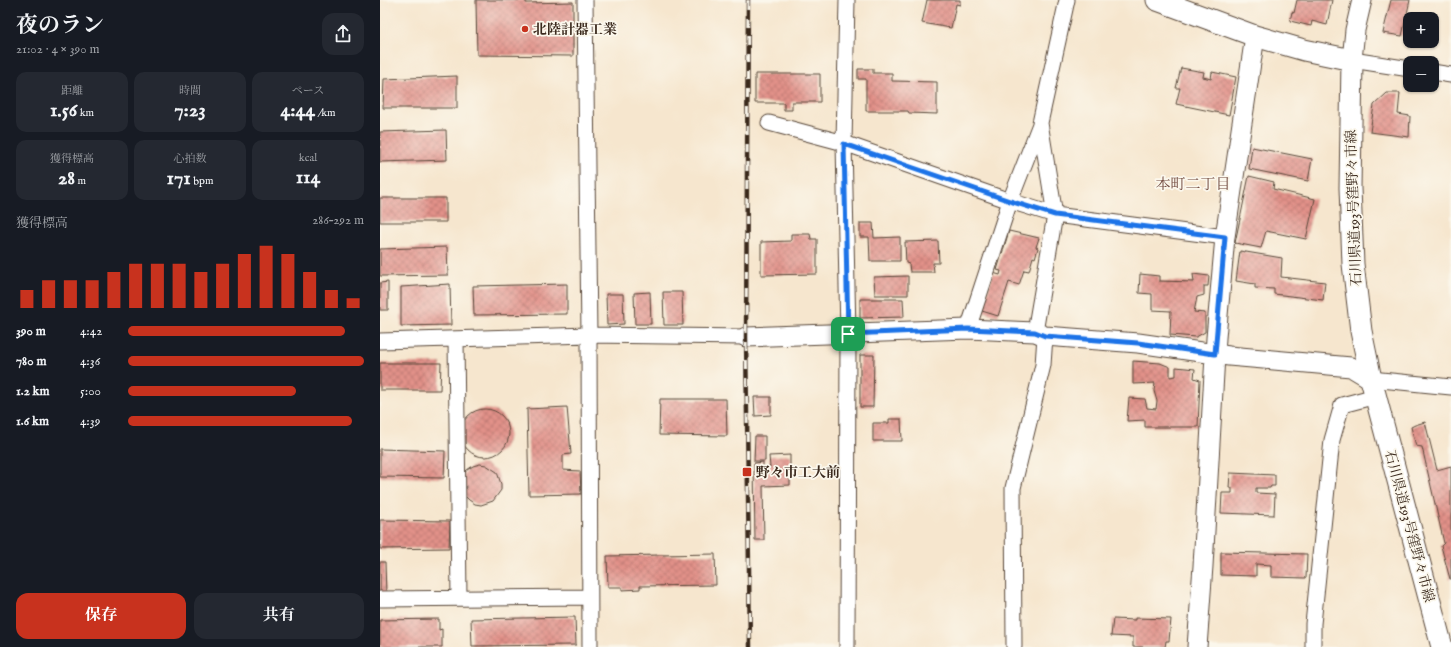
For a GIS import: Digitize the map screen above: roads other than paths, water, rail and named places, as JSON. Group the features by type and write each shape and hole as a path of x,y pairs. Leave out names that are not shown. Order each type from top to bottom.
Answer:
{"main road":[{"path":"1157,0 1255,36 1304,50 1352,60"},
{"name":"石川県道193号窪野々市線","path":"1352,60 1350,188 1353,264 1361,331 1373,388 1442,647"}],"street":[{"path":"585,0 589,335 590,647"},
{"path":"847,0 844,144 848,334 847,647"},
{"path":"968,329 1010,201 1040,123 1068,0"},
{"path":"1362,0 1352,60 1403,68"},
{"path":"1197,647 1204,558 1215,354 1225,237 1255,36"},
{"path":"1439,73 1451,75"},
{"path":"770,123 844,144 1055,215 1225,237"},
{"path":"1014,647 1014,488 1043,365 1040,334 1055,215 1040,123"},
{"path":"380,341 589,335 746,337 968,329 1138,343 1229,356 1351,367 1373,388"},
{"path":"456,339 459,598"},
{"path":"1313,647 1314,616 1332,440 1342,405 1373,388 1451,386"},
{"path":"380,599 589,598"}],"railway":[{"path":"748,0 746,337 750,647"}],"place":[{"name":"北陸計器工業","path":"525,29"},
{"name":"野々市工大前","path":"747,472"}],"district":[{"name":"本町二丁目","path":"1193,184"}]}
